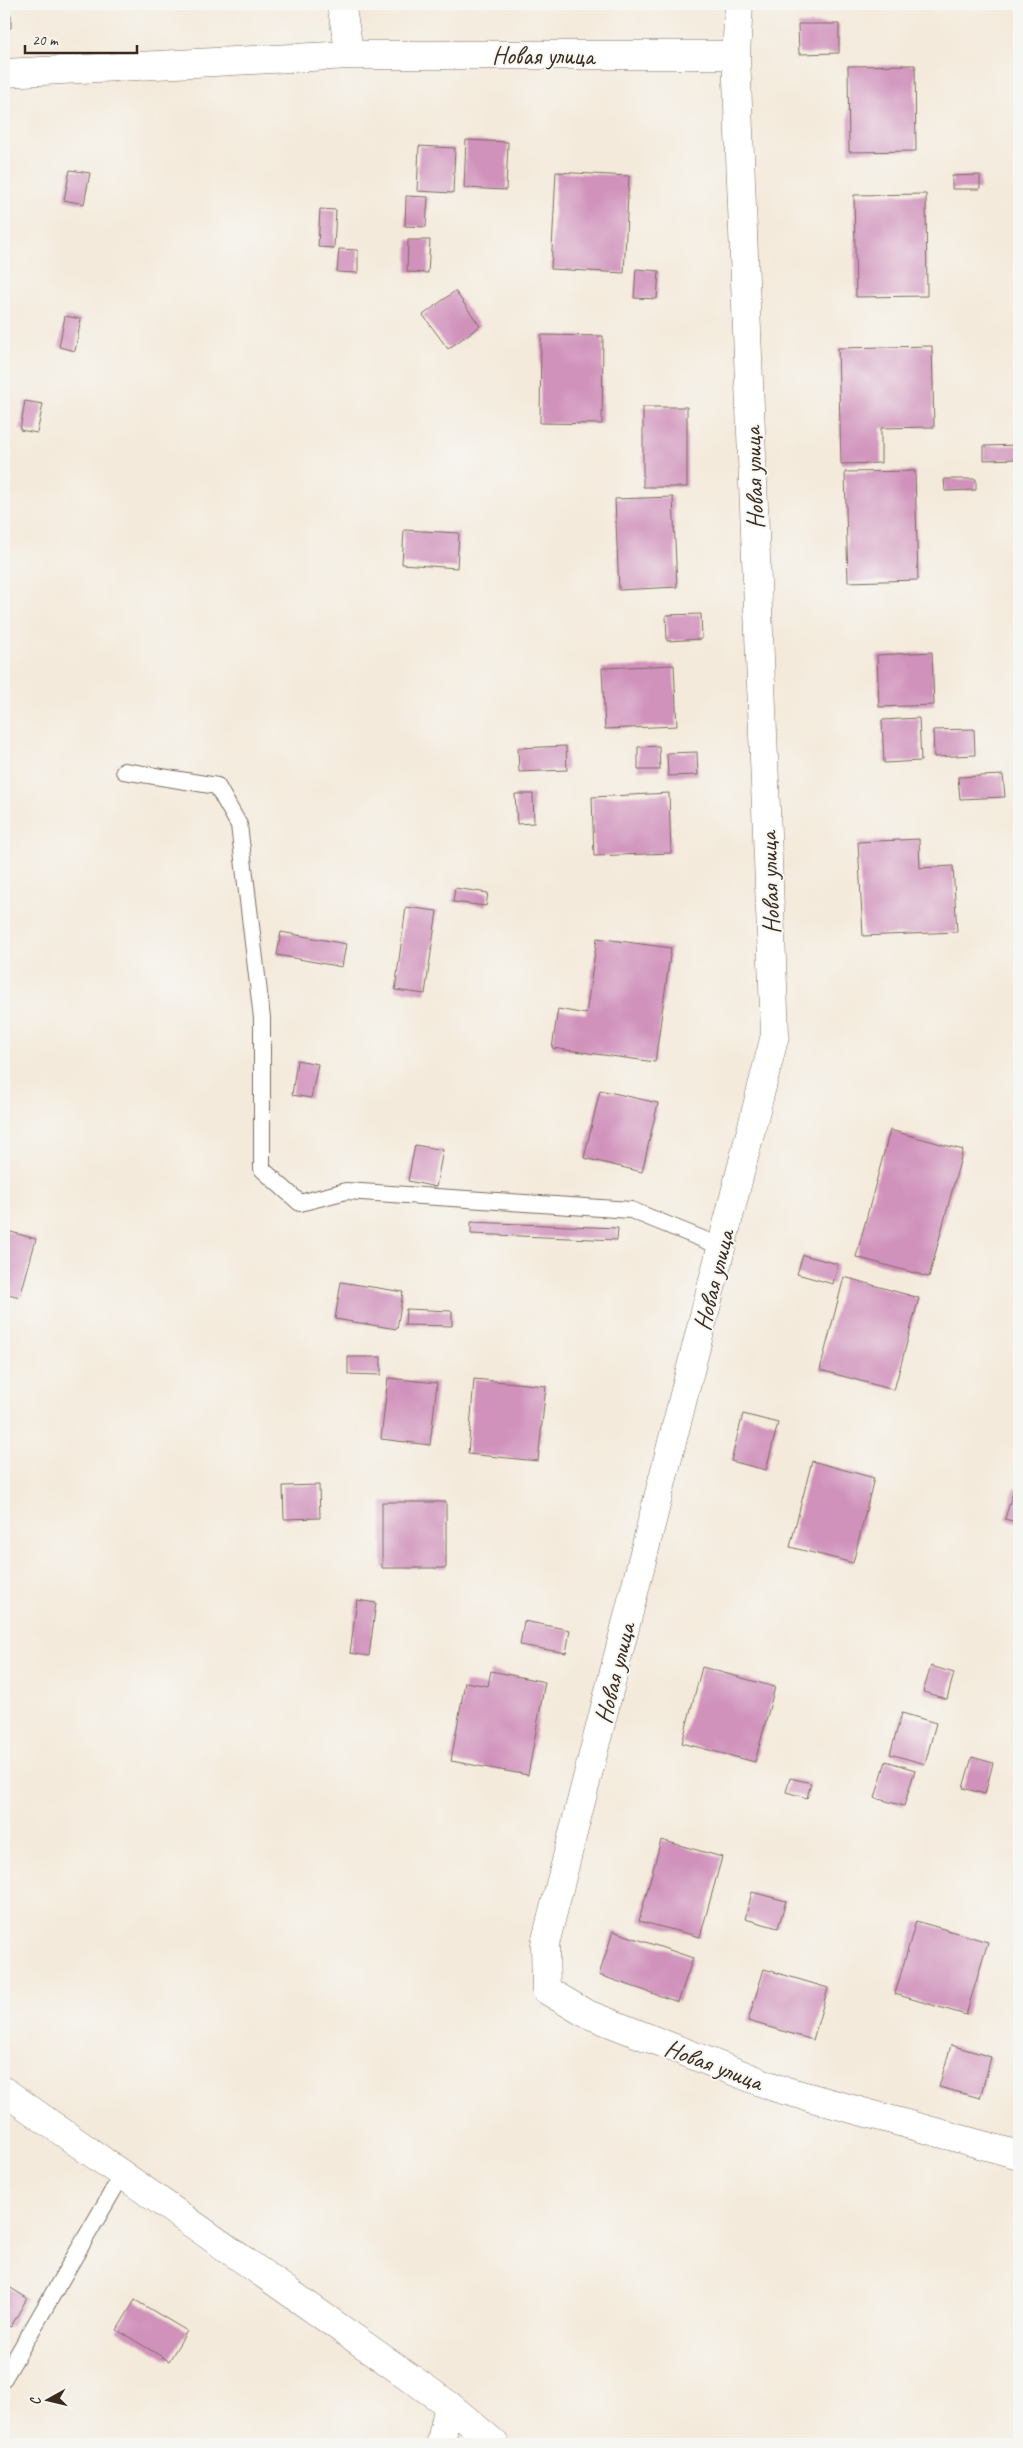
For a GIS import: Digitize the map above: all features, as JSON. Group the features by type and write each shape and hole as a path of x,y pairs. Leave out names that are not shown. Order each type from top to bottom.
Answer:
{"street":[{"path":"341,4 350,55"},
{"name":"Новая улица","path":"739,4 736,55 775,1034 545,1944 546,1990 585,2013 776,2088 1019,2155"},
{"name":"Новая улица","path":"4,73 350,55 736,55"},
{"path":"4,2091 449,2405 495,2444"},
{"path":"443,2444 441,2440 449,2405"}],"lane":[{"path":"124,771 217,786 239,825 262,1018 262,1169 300,1203 346,1191 631,1210 722,1247"},
{"path":"4,2378 122,2175"}],"building":[{"path":"868,4 940,4 940,6 868,6"},
{"path":"4,15 11,15 11,28 4,28"},
{"path":"798,24 839,24 839,53 799,54"},
{"path":"915,65 916,151 849,152 848,66"},
{"path":"466,140 508,142 506,190 464,188"},
{"path":"419,146 455,148 453,193 417,191"},
{"path":"70,170 90,173 84,204 64,200"},
{"path":"556,172 629,176 624,273 551,269"},
{"path":"980,175 980,189 952,189 952,176"},
{"path":"926,194 927,296 856,297 854,195"},
{"path":"406,196 428,197 426,227 405,226"},
{"path":"320,209 336,210 334,248 318,247"},
{"path":"408,240 430,240 428,273 407,272"},
{"path":"339,249 358,250 358,273 337,272"},
{"path":"636,269 659,271 657,299 634,298"},
{"path":"455,291 480,326 448,349 423,315"},
{"path":"65,316 81,319 75,351 59,347"},
{"path":"541,335 603,336 602,424 540,423"},
{"path":"932,346 934,427 881,428 881,463 841,464 838,348"},
{"path":"25,401 43,404 37,433 20,430"},
{"path":"643,407 687,407 687,487 643,487"},
{"path":"1019,445 1019,459 984,460 984,446"},
{"path":"915,471 918,580 848,582 845,472"},
{"path":"944,479 976,479 976,490 945,491"},
{"path":"673,497 677,587 619,590 615,499"},
{"path":"404,530 459,533 457,568 402,564"},
{"path":"701,614 702,639 667,641 666,615"},
{"path":"932,652 934,705 879,707 877,655"},
{"path":"674,665 677,726 605,729 602,668"},
{"path":"919,718 921,761 884,763 882,720"},
{"path":"974,729 975,755 934,757 933,730"},
{"path":"566,746 567,770 519,772 518,748"},
{"path":"659,746 660,770 638,770 638,747"},
{"path":"697,752 698,775 668,776 667,753"},
{"path":"1003,775 1005,797 960,799 958,777"},
{"path":"669,793 671,853 594,856 592,797"},
{"path":"515,794 533,794 534,823 517,824"},
{"path":"919,839 920,868 953,866 957,932 863,936 858,842"},
{"path":"455,888 488,893 486,906 453,902"},
{"path":"406,907 437,911 425,994 395,990"},
{"path":"281,932 346,944 342,967 277,955"},
{"path":"597,938 671,948 655,1062 552,1048 558,1009 586,1014"},
{"path":"297,1060 318,1064 311,1098 292,1095"},
{"path":"600,1090 658,1103 642,1172 584,1158"},
{"path":"890,1130 963,1150 929,1277 856,1257"},
{"path":"415,1145 443,1150 436,1187 408,1181"},
{"path":"471,1222 618,1228 617,1240 471,1234"},
{"path":"4,1230 36,1239 20,1297 4,1293"},
{"path":"803,1255 838,1264 833,1284 797,1274"},
{"path":"844,1277 919,1298 894,1390 820,1370"},
{"path":"341,1282 403,1292 397,1329 335,1319"},
{"path":"406,1309 452,1311 452,1326 405,1325"},
{"path":"348,1357 381,1357 381,1375 348,1374"},
{"path":"388,1378 437,1383 430,1445 381,1439"},
{"path":"474,1379 546,1386 538,1461 468,1454"},
{"path":"743,1414 778,1423 766,1470 731,1461"},
{"path":"812,1461 874,1478 853,1563 790,1547"},
{"path":"319,1485 320,1518 284,1519 283,1486"},
{"path":"1014,1488 1019,1490 1019,1523 1005,1519"},
{"path":"382,1502 446,1502 446,1568 382,1568"},
{"path":"357,1600 376,1603 369,1656 350,1653"},
{"path":"524,1621 570,1630 566,1653 520,1645"},
{"path":"931,1666 954,1673 947,1699 923,1692"},
{"path":"702,1667 775,1687 755,1762 682,1743"},
{"path":"491,1671 545,1682 528,1775 451,1761 465,1682 488,1686"},
{"path":"902,1713 936,1723 925,1764 890,1754"},
{"path":"972,1757 993,1763 985,1794 963,1788"},
{"path":"886,1761 915,1770 904,1806 875,1798"},
{"path":"790,1778 811,1783 807,1798 786,1792"},
{"path":"661,1840 722,1857 700,1937 639,1921"},
{"path":"752,1892 786,1901 778,1928 745,1919"},
{"path":"916,1921 988,1942 966,2015 895,1994"},
{"path":"613,1931 693,1958 678,2002 599,1975"},
{"path":"764,1969 828,1988 813,2040 748,2021"},
{"path":"951,2045 991,2057 980,2098 939,2087"},
{"path":"9,2287 27,2298 11,2327 4,2324 4,2297"},
{"path":"135,2300 187,2331 169,2361 117,2330"}]}
